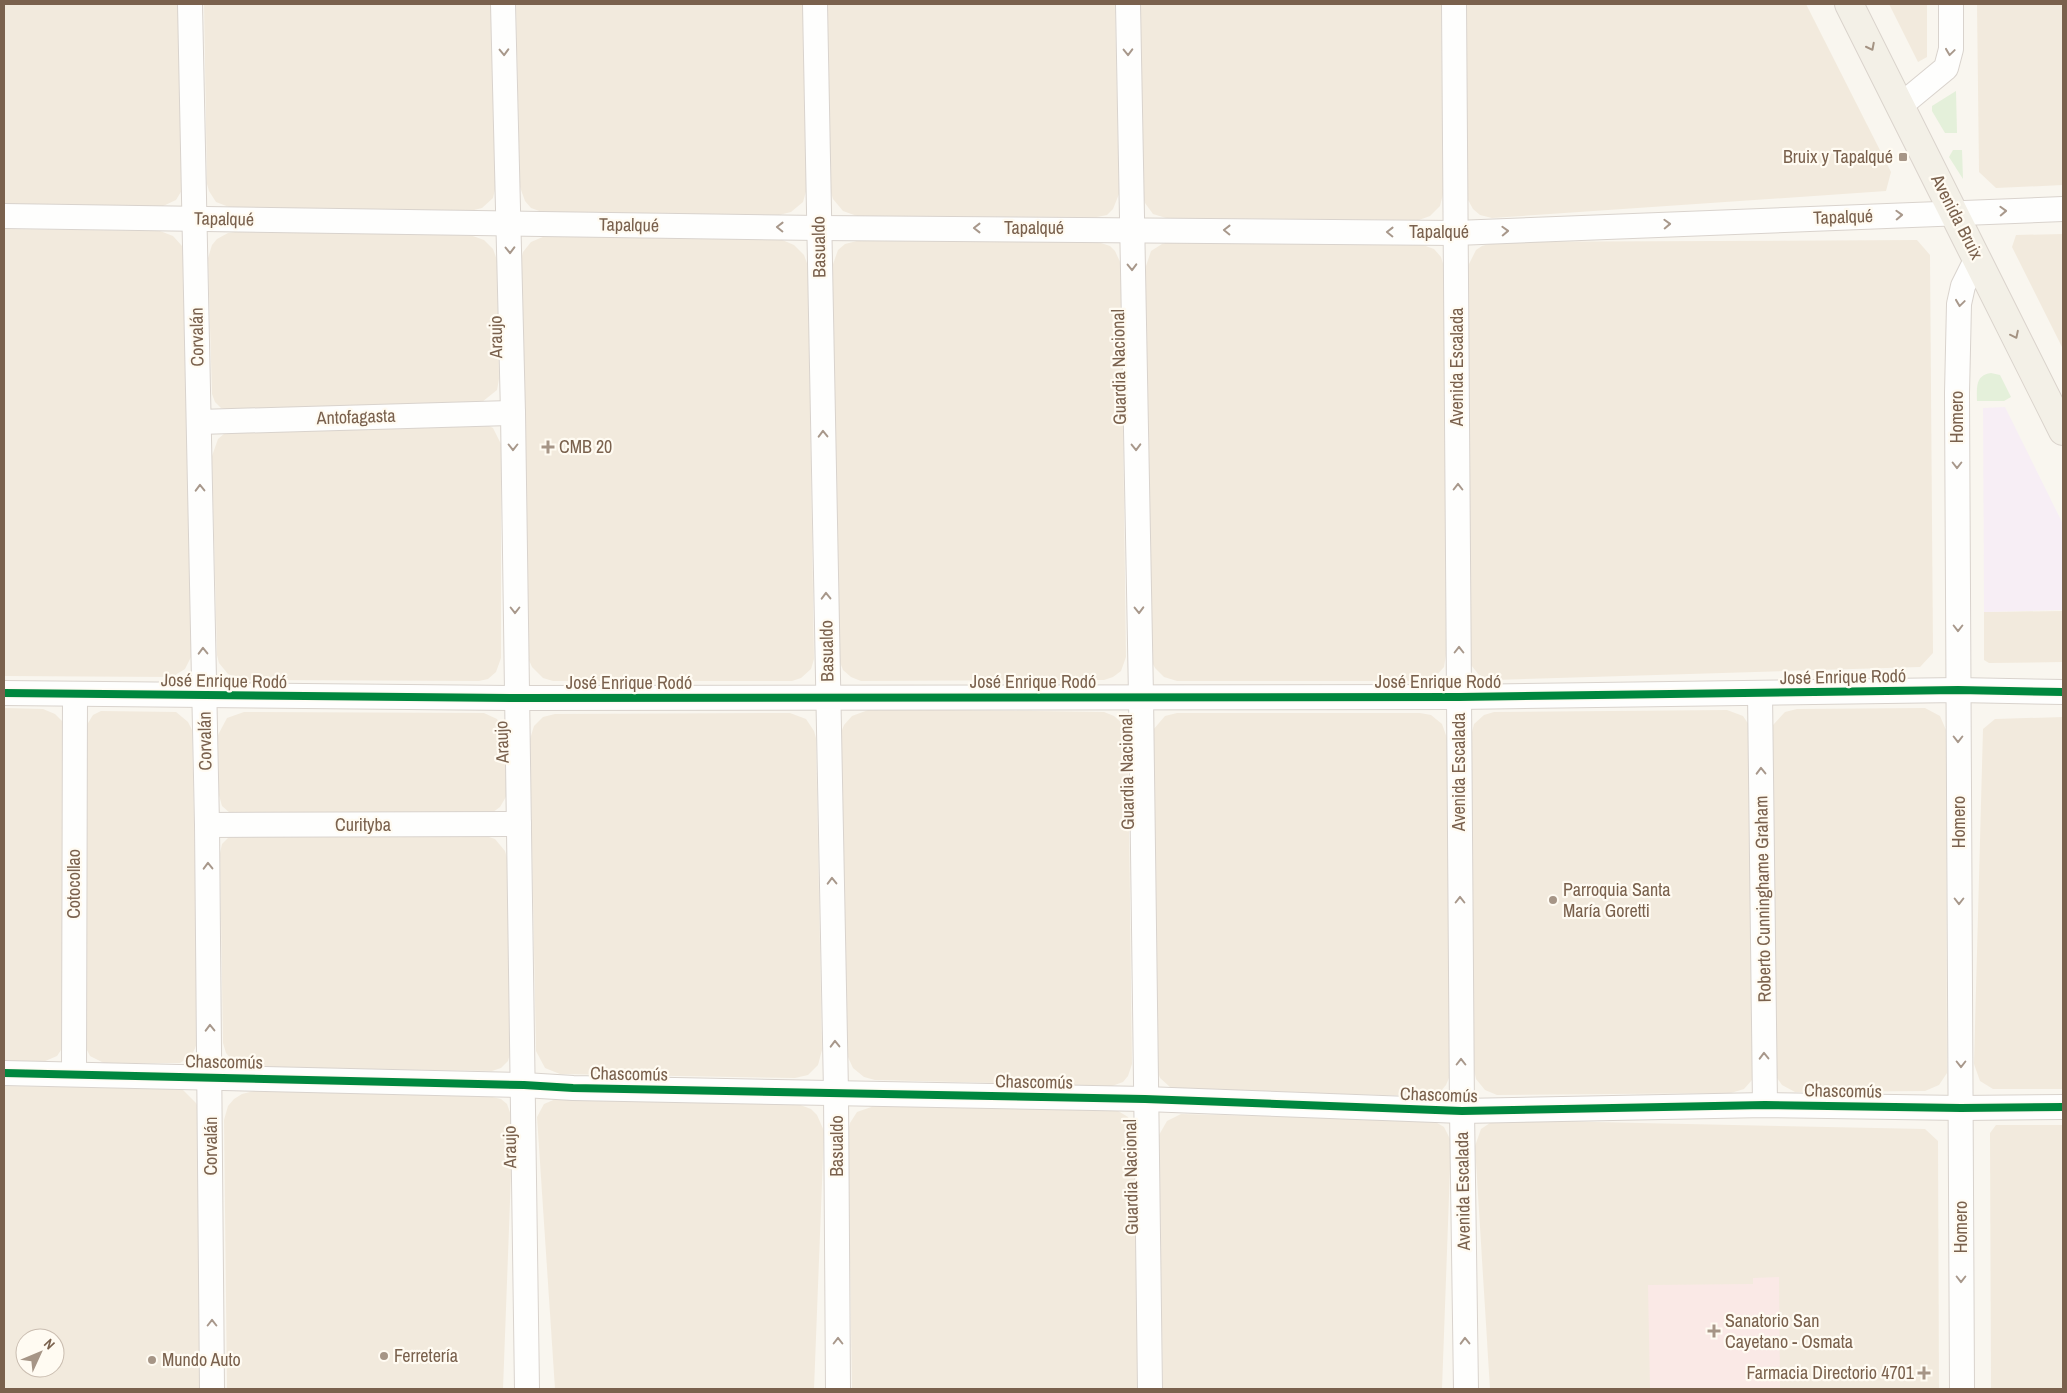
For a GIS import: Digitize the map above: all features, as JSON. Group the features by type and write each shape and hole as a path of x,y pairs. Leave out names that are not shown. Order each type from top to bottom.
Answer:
{"main road":[{"name":"Avenida Bruix","path":"1849,4 2063,431"}],"street":[{"name":"Corvalán","path":"190,4 207,825 212,1389"},
{"name":"Araujo","path":"503,4 513,413 515,698 524,1085 527,1389"},
{"name":"Basualdo","path":"815,4 836,1092 838,1389"},
{"name":"Guardia Nacional","path":"1128,4 1141,696 1150,1389"},
{"name":"Avenida Escalada","path":"1454,4 1462,1111 1466,1389"},
{"path":"1900,106 1946,68 1951,49 1951,4"},
{"name":"Tapalqué","path":"4,216 819,228 1456,233 2063,209"},
{"name":"Homero","path":"1962,1389 1957,394 1959,304 1963,286 1977,258"},
{"name":"Antofagasta","path":"199,422 513,413"},
{"name":"José Enrique Rodó","path":"4,693 515,698 828,698 1141,696 1459,697 1958,690 2063,692"},
{"name":"Roberto Cunninghame Graham","path":"1760,693 1765,1105"},
{"name":"Cotocollao","path":"74,694 74,1074"},
{"name":"Curityba","path":"207,825 519,824"},
{"name":"Chascomús","path":"4,1073 583,1088 1145,1099 1462,1111 1765,1105 1961,1108 2063,1107"}],"shaded area":[{"path":"4,4 180,4 182,190 176,200 161,207 4,205"},
{"path":"204,4 492,4 496,185 493,198 482,208 470,211 229,207 216,202 207,184"},
{"path":"516,4 803,4 807,188 803,202 791,212 779,215 545,213 531,208 525,201 520,187"},
{"path":"827,4 1115,4 1119,194 1113,209 1107,215 1097,217 857,216 843,211 833,199 830,189"},
{"path":"1139,4 1441,4 1443,194 1440,206 1430,216 1419,220 1166,218 1153,214 1143,197"},
{"path":"1465,4 1806,4 1891,172 1886,191 1492,218 1480,215 1473,209 1467,198"},
{"path":"1889,4 1927,4 1927,57 1918,62"},
{"path":"1977,4 2063,4 2063,185 1996,188 1979,172"},
{"path":"4,229 160,231 173,236 182,246 184,255 192,650 185,669 172,677 4,676"},
{"path":"228,233 470,235 484,240 493,249 497,260 499,379 497,390 482,402 230,410 221,408 215,402 212,394 208,258 212,245 217,239"},
{"path":"2063,234 2063,349 2012,247 2016,235"},
{"path":"545,236 780,239 794,245 804,255 808,266 814,659 811,669 801,678 792,681 553,681 543,678 532,667 528,658 521,260 523,252 531,242"},
{"path":"1917,240 1930,255 1933,653 1920,667 1494,680 1479,675 1471,665 1469,658 1466,270 1476,250 1496,242"},
{"path":"857,241 1098,242 1110,246 1115,251 1121,264 1126,657 1121,671 1113,677 1104,680 861,681 851,677 843,670 838,657 832,267 838,250 845,244"},
{"path":"1169,242 1420,244 1434,249 1441,257 1444,267 1446,655 1444,667 1435,677 1422,681 1177,681 1164,677 1155,668 1152,662 1145,269 1151,251"},
{"path":"2005,407 2063,524 2063,610 1984,612 1983,408"},
{"path":"481,422 493,428 501,444 501,658 496,672 488,679 479,681 243,680 228,674 219,663 217,655 212,456 218,439 225,433"},
{"path":"2063,611 2063,662 1989,663 1984,660 1984,612"},
{"path":"4,708 43,709 55,714 63,722 65,1044 57,1056 43,1062 4,1062"},
{"path":"1925,708 1940,716 1946,730 1947,1073 1939,1085 1925,1091 1795,1092 1782,1085 1775,1075 1770,734 1773,725 1785,712 1797,709"},
{"path":"871,709 1104,712 1114,716 1124,725 1128,736 1132,1064 1128,1076 1123,1082 1112,1086 875,1080 864,1077 853,1068 847,1055 840,735 844,725 852,716"},
{"path":"1727,710 1743,716 1751,728 1755,1071 1752,1080 1744,1089 1731,1093 1497,1095 1485,1090 1476,1079 1474,1070 1471,736 1474,724 1484,715 1494,712"},
{"path":"101,711 176,712 188,722 192,730 199,1039 192,1055 180,1063 104,1063 90,1056 85,1046 85,728 93,715"},
{"path":"244,712 484,713 497,719 506,735 507,795 500,807 489,815 230,813 222,806 219,795 218,735 227,718"},
{"path":"790,713 806,719 816,738 822,1050 818,1065 808,1075 795,1078 560,1074 545,1068 536,1051 530,739 534,726 543,717 555,714"},
{"path":"1177,713 1420,713 1431,715 1442,724 1448,741 1451,1073 1441,1091 1427,1096 1179,1090 1170,1087 1160,1078 1156,1067 1153,730 1165,716"},
{"path":"2063,717 2063,1089 1993,1089 1980,1081 1974,1064 1983,729 1995,719"},
{"path":"230,836 486,836 495,839 505,851 508,862 511,1051 508,1061 501,1068 492,1071 249,1067 232,1060 226,1053 223,1043 220,853 222,844"},
{"path":"4,1086 172,1088 183,1090 196,1103 199,1109 202,1389 4,1389"},
{"path":"254,1091 488,1096 501,1099 507,1104 513,1121 503,1389 227,1389 224,1120 228,1106 234,1099 242,1094"},
{"path":"558,1098 795,1103 811,1109 817,1115 824,1131 814,1389 555,1389 537,1117 544,1104"},
{"path":"877,1105 1118,1111 1128,1117 1135,1131 1140,1389 852,1389 848,1132 850,1123 857,1112"},
{"path":"1181,1114 1432,1120 1444,1127 1451,1141 1442,1389 1163,1389 1159,1135 1167,1121"},
{"path":"1493,1121 1925,1129 1938,1141 1939,1389 1490,1389 1475,1146 1481,1129"},
{"path":"1996,1125 2063,1125 2063,1389 1991,1389 1990,1133"},
{"name":"Sanatorio San Cayetano - Osmata","path":"1779,1277 1780,1389 1650,1389 1648,1285 1753,1284 1753,1278"}],"green space":[{"path":"1956,91 1957,133 1945,133 1932,111 1932,106"},
{"path":"1953,150 1962,150 1963,179 1949,157"},
{"path":"1991,373 2000,375 2011,397 2004,401 1977,401 1977,387 1980,379 1982,376"}],"cycle path":[{"path":"4,693 515,698 1459,697 1958,690 2063,692"},
{"path":"4,1073 524,1085 573,1088 1145,1099 1462,1111 1765,1105 1961,1108 2063,1107"}],"place":[{"name":"Bruix y Tapalqué","path":"1903,157"},
{"name":"CMB 20","path":"548,447"},
{"name":"Parroquia Santa María Goretti","path":"1553,900"},
{"name":"Sanatorio San Cayetano - Osmata","path":"1714,1331"},
{"name":"Ferretería","path":"384,1356"},
{"name":"Mundo Auto","path":"152,1360"},
{"name":"Farmacia Directorio 4701","path":"1924,1373"}]}
